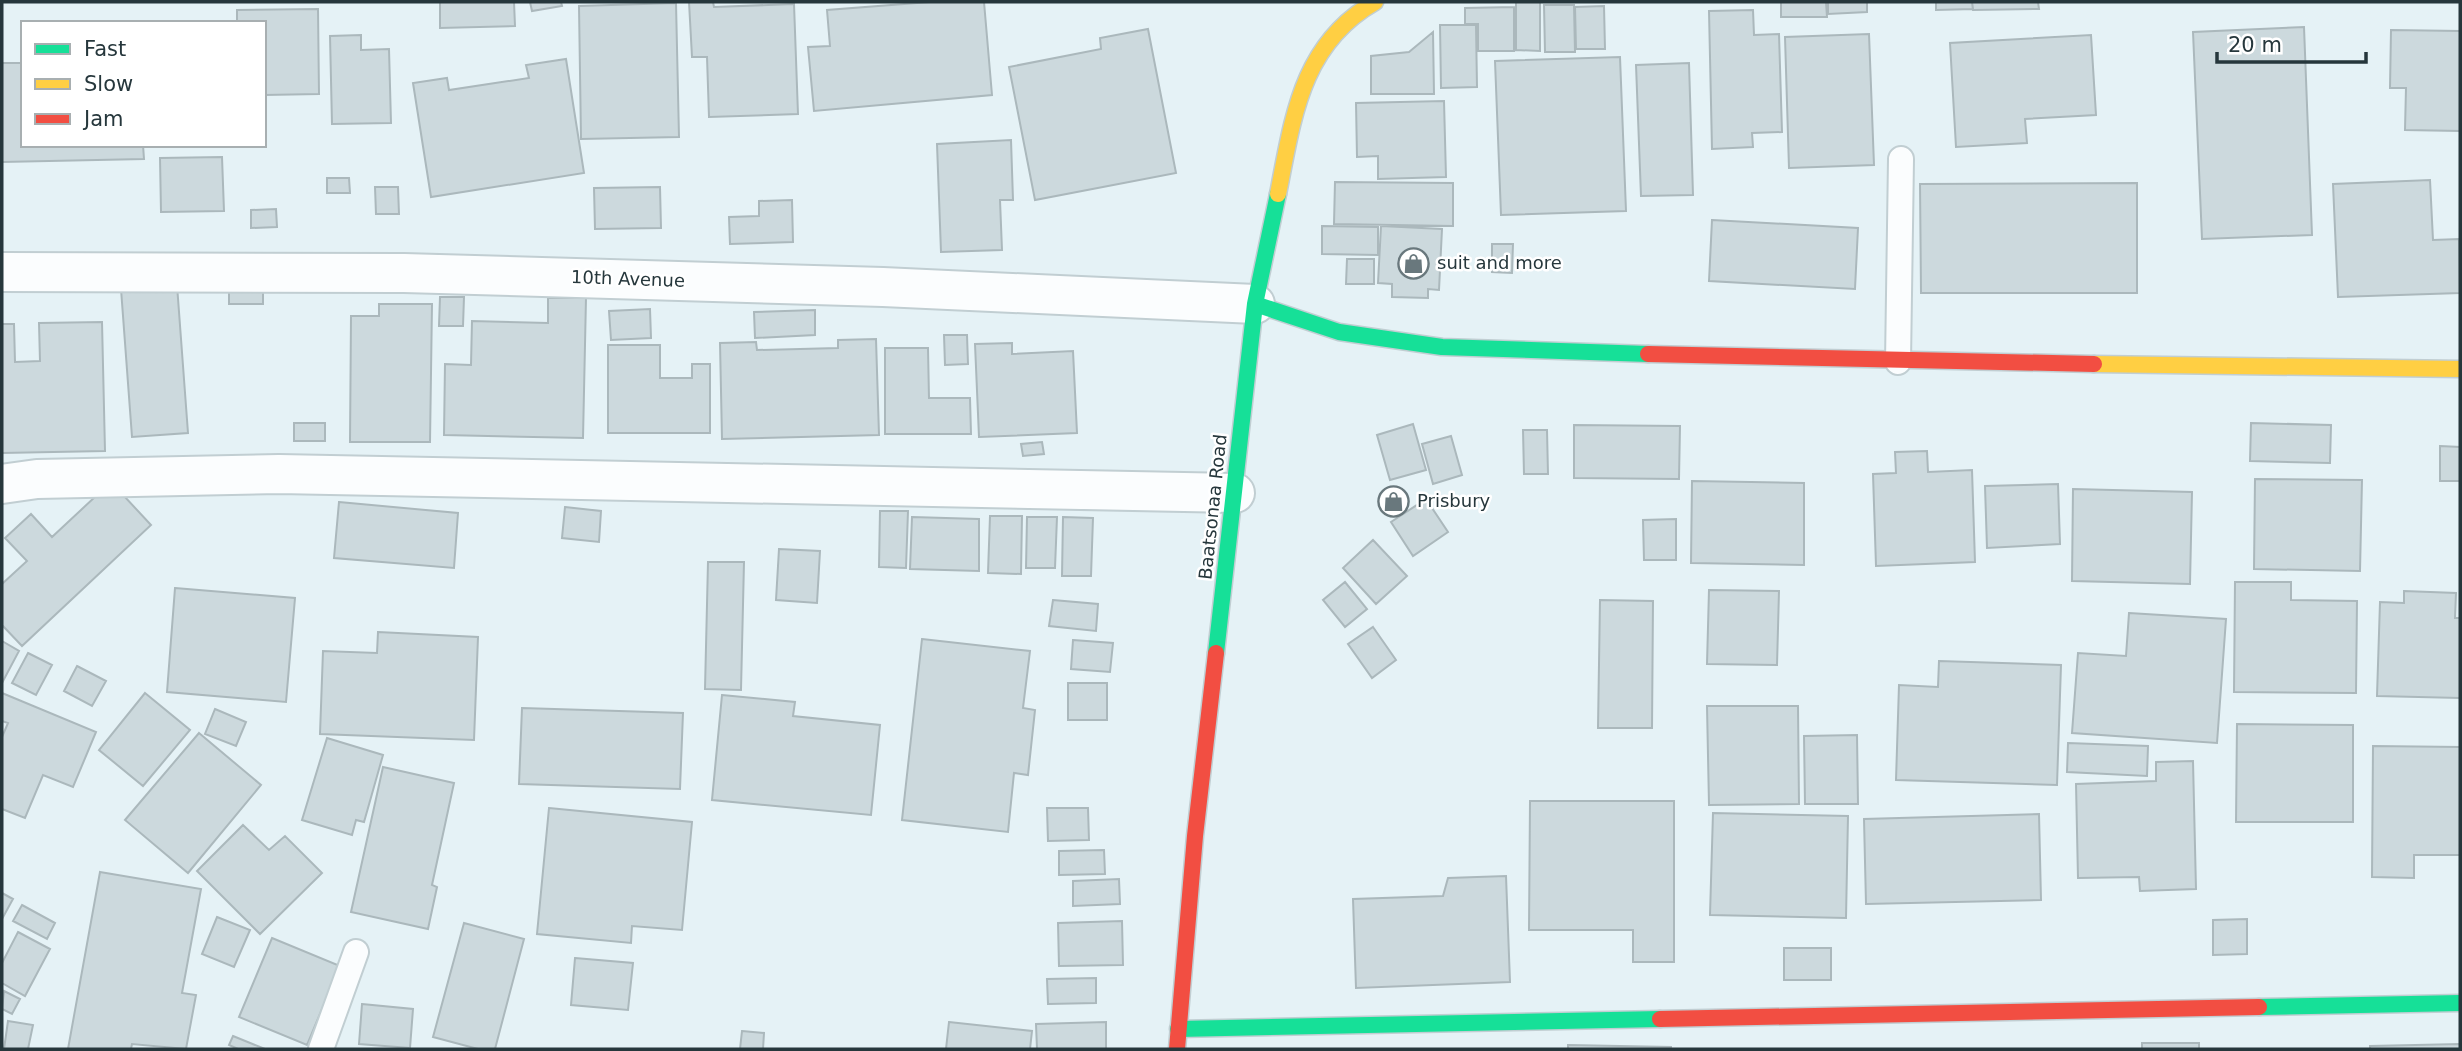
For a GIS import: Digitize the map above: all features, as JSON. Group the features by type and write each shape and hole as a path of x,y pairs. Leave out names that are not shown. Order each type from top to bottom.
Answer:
{"street":[{"name":"Baatsonaa Road","path":"1177,1049 1195,836 1255,304 1294,113 1314,59 1354,6"},
{"name":"10th Avenue","path":"2,272 404,273 883,287 1255,304"},
{"path":"1255,304 1339,332 1442,347 1898,362 2460,369"},
{"path":"2,484 37,479 279,474 1235,493"},
{"path":"1178,1029 2460,1003"}],"lane":[{"path":"1898,362 1901,159"},
{"path":"321,1049 356,953"}],"building":[{"path":"440,2 514,2 515,26 440,28"},
{"path":"530,2 561,2 562,6 532,11"},
{"path":"689,2 713,2 714,7 794,4 798,114 709,117 707,57 692,57"},
{"path":"930,2 984,2 992,95 814,111 808,47 830,46 827,10"},
{"path":"1516,2 1540,2 1540,51 1516,50"},
{"path":"1781,2 1826,2 1827,17 1781,17"},
{"path":"1828,2 1867,2 1867,12 1828,14"},
{"path":"1936,2 1972,2 1973,9 1936,10"},
{"path":"1972,2 2038,2 2039,9 1973,10"},
{"path":"676,3 679,137 581,139 579,6"},
{"path":"1544,5 1574,5 1575,52 1545,52"},
{"path":"1604,6 1605,49 1576,49 1575,7"},
{"path":"1514,7 1514,51 1478,51 1478,24 1465,24 1465,8"},
{"path":"318,9 319,94 266,95 266,21 237,21 237,10"},
{"path":"1753,10 1754,35 1779,34 1782,132 1752,133 1753,147 1712,149 1709,11"},
{"path":"1440,25 1476,25 1477,87 1441,88"},
{"path":"2304,27 2312,235 2202,239 2193,32"},
{"path":"1148,29 1176,173 1035,200 1009,67 1101,49 1100,38"},
{"path":"2391,30 2460,31 2460,131 2405,130 2406,88 2390,88"},
{"path":"1433,32 1434,94 1371,94 1371,56 1409,52"},
{"path":"1869,34 1874,165 1789,168 1785,37"},
{"path":"361,35 361,50 389,49 391,123 332,124 330,36"},
{"path":"2091,35 2096,115 2025,119 2027,143 1956,147 1950,43"},
{"path":"1620,57 1626,211 1501,215 1495,61"},
{"path":"566,59 584,173 431,197 413,83 447,78 449,90 529,78 526,65"},
{"path":"2,63 21,63 21,147 143,147 144,159 2,162"},
{"path":"1689,63 1693,195 1641,196 1636,65"},
{"path":"1444,101 1446,177 1378,179 1378,156 1357,157 1356,103"},
{"path":"1011,140 1013,200 1000,200 1002,250 941,252 937,144"},
{"path":"222,157 224,211 161,212 160,158"},
{"path":"327,178 349,178 350,193 327,193"},
{"path":"2430,180 2433,240 2459,239 2460,293 2338,297 2333,184"},
{"path":"1335,182 1453,183 1453,226 1334,224"},
{"path":"2137,183 2137,293 1921,293 1920,184"},
{"path":"375,187 398,187 399,214 376,214"},
{"path":"660,187 661,228 595,229 594,188"},
{"path":"792,200 793,242 730,244 729,217 759,216 759,201"},
{"path":"276,209 277,227 251,228 251,210"},
{"path":"1712,220 1858,228 1855,289 1709,281"},
{"path":"1322,226 1378,227 1378,255 1322,254"},
{"path":"1381,226 1442,229 1439,290 1428,289 1428,298 1392,297 1392,284 1378,283"},
{"path":"1492,244 1513,244 1512,273 1492,272"},
{"path":"1347,259 1374,259 1374,284 1346,284"},
{"path":"177,285 188,433 132,437 121,289"},
{"path":"229,285 263,285 263,304 229,304"},
{"path":"440,297 464,297 463,326 439,326"},
{"path":"548,298 586,298 583,438 444,435 445,364 471,365 472,321 548,323"},
{"path":"379,304 432,304 430,442 350,442 351,316 379,316"},
{"path":"650,309 651,338 611,340 609,311"},
{"path":"815,310 815,335 755,338 754,312"},
{"path":"102,322 105,451 2,453 2,324 14,324 15,362 40,361 39,323"},
{"path":"944,335 967,335 968,364 945,365"},
{"path":"876,339 879,435 722,439 720,343 756,342 757,350 838,348 838,340"},
{"path":"1012,343 1012,354 1073,351 1077,433 979,437 975,344"},
{"path":"608,345 660,345 660,378 692,378 692,364 710,364 710,433 608,433"},
{"path":"885,348 928,348 929,398 970,398 971,434 885,434"},
{"path":"294,423 325,423 325,441 294,441"},
{"path":"2251,423 2331,425 2330,463 2250,461"},
{"path":"1413,424 1426,470 1390,480 1377,435"},
{"path":"1574,425 1680,426 1679,479 1574,478"},
{"path":"1523,430 1547,430 1548,474 1524,474"},
{"path":"1451,436 1462,475 1433,484 1422,444"},
{"path":"1042,442 1044,454 1023,456 1021,444"},
{"path":"2440,446 2460,447 2460,481 2440,481"},
{"path":"1927,451 1928,472 1972,470 1975,562 1876,566 1873,474 1896,473 1895,452"},
{"path":"2255,479 2362,480 2360,571 2254,569"},
{"path":"1692,481 1804,483 1804,565 1691,563"},
{"path":"111,482 151,525 22,646 2,625 2,584 27,561 5,538 31,514 52,537"},
{"path":"2058,484 2060,544 1987,548 1985,486"},
{"path":"2073,489 2192,492 2190,584 2072,581"},
{"path":"1426,499 1448,532 1413,556 1391,522"},
{"path":"339,502 458,513 454,568 334,558"},
{"path":"565,507 601,511 599,542 562,538"},
{"path":"880,511 908,511 906,568 879,567"},
{"path":"990,516 1022,516 1021,574 988,573"},
{"path":"912,517 979,519 979,571 910,569"},
{"path":"1027,517 1057,517 1055,568 1026,568"},
{"path":"1063,517 1093,518 1091,576 1062,576"},
{"path":"1676,519 1676,560 1644,560 1643,520"},
{"path":"1373,540 1407,576 1376,604 1343,568"},
{"path":"779,549 820,551 817,603 776,600"},
{"path":"708,562 744,562 741,690 705,689"},
{"path":"1345,582 1367,609 1345,627 1323,600"},
{"path":"2235,582 2291,582 2291,600 2357,601 2356,693 2234,692"},
{"path":"175,588 295,598 286,702 167,692"},
{"path":"1709,590 1779,591 1777,665 1707,664"},
{"path":"2404,591 2456,593 2455,618 2460,618 2460,698 2377,696 2380,602 2404,603"},
{"path":"1053,600 1098,604 1096,631 1049,626"},
{"path":"1600,600 1653,601 1652,728 1598,728"},
{"path":"2129,613 2226,619 2217,743 2072,733 2078,653 2126,656"},
{"path":"1373,627 1396,660 1372,678 1348,644"},
{"path":"378,632 478,637 474,740 320,734 323,651 377,653"},
{"path":"922,639 1030,651 1023,708 1035,710 1028,775 1014,773 1008,832 902,820"},
{"path":"1073,640 1113,643 1110,672 1071,669"},
{"path":"2,641 19,651 2,683"},
{"path":"28,653 52,665 36,695 12,683"},
{"path":"1939,661 2061,665 2057,785 1896,780 1899,685 1938,687"},
{"path":"77,666 106,681 92,706 64,691"},
{"path":"1068,683 1107,683 1107,720 1068,720"},
{"path":"2,693 96,732 73,787 43,775 25,818 2,809 2,737 8,723 2,721"},
{"path":"145,693 190,730 143,786 99,750"},
{"path":"722,695 795,702 793,716 880,725 871,815 712,800"},
{"path":"1707,706 1798,706 1799,804 1709,805"},
{"path":"522,708 683,713 680,789 519,784"},
{"path":"215,709 246,722 236,746 205,734"},
{"path":"2237,724 2353,725 2353,822 2236,822"},
{"path":"199,733 261,785 188,873 125,820"},
{"path":"1857,735 1858,804 1805,804 1804,736"},
{"path":"327,738 383,755 364,822 356,820 352,835 302,820"},
{"path":"2068,743 2148,746 2147,776 2067,772"},
{"path":"2373,746 2460,747 2460,855 2414,855 2414,878 2372,877"},
{"path":"2193,761 2196,889 2140,891 2139,877 2078,878 2076,784 2156,781 2156,762"},
{"path":"383,767 454,783 432,885 437,887 428,929 351,912"},
{"path":"1530,801 1674,801 1674,962 1633,962 1633,930 1529,930"},
{"path":"549,808 692,822 682,930 632,926 631,943 537,934"},
{"path":"1047,808 1088,808 1089,840 1048,841"},
{"path":"1713,813 1848,816 1846,918 1710,915"},
{"path":"2039,814 2041,900 1866,904 1864,819"},
{"path":"243,825 269,850 285,836 322,873 260,934 197,871"},
{"path":"1104,850 1105,874 1059,875 1059,851"},
{"path":"100,872 201,889 182,993 196,995 186,1049 132,1044 131,1049 68,1049"},
{"path":"1506,876 1510,982 1356,988 1353,899 1443,896 1448,878"},
{"path":"1119,879 1120,904 1073,906 1073,881"},
{"path":"2,893 13,899 2,919"},
{"path":"22,905 55,923 47,939 13,921"},
{"path":"217,917 250,930 234,967 202,954"},
{"path":"2247,919 2247,954 2213,955 2213,920"},
{"path":"1122,921 1123,965 1059,966 1058,923"},
{"path":"464,923 524,939 495,1049 478,1049 433,1037"},
{"path":"18,932 50,949 25,996 2,983 2,963"},
{"path":"272,938 340,966 307,1045 239,1017"},
{"path":"1784,948 1831,948 1831,980 1784,980"},
{"path":"575,958 633,963 628,1010 571,1005"},
{"path":"1096,978 1096,1003 1048,1004 1047,979"},
{"path":"4,991 20,999 12,1014 2,1009"},
{"path":"362,1004 413,1009 410,1048 359,1044"},
{"path":"8,1021 33,1025 28,1049 4,1049"},
{"path":"949,1022 1032,1031 1030,1049 946,1049"},
{"path":"1106,1022 1106,1049 1037,1049 1036,1024"},
{"path":"742,1031 764,1033 763,1049 740,1049"},
{"path":"233,1036 265,1049 238,1049 229,1045"},
{"path":"2142,1043 2199,1043 2199,1049 2142,1049"},
{"path":"2460,1044 2460,1049 2370,1049 2370,1046"},
{"path":"1568,1045 1671,1047 1671,1049 1568,1049"}],"traffic: fast":[{"path":"1216,653 1255,304 1278,194"},
{"path":"1255,304 1339,332 1442,347 1648,354"},
{"path":"2259,1007 2460,1003"},
{"path":"1178,1029 1660,1019"}],"traffic: slow":[{"path":"1278,194 1296,111 1304,85 1316,61 1331,39 1350,19 1375,2"},
{"path":"2094,364 2460,369"}],"traffic: jam":[{"path":"1648,354 2094,364"},
{"path":"1177,1049 1195,836 1216,653"},
{"path":"1660,1019 2259,1007"}],"place":[{"name":"suit and more","path":"1414,263"},
{"name":"Prisbury","path":"1394,501"}]}
